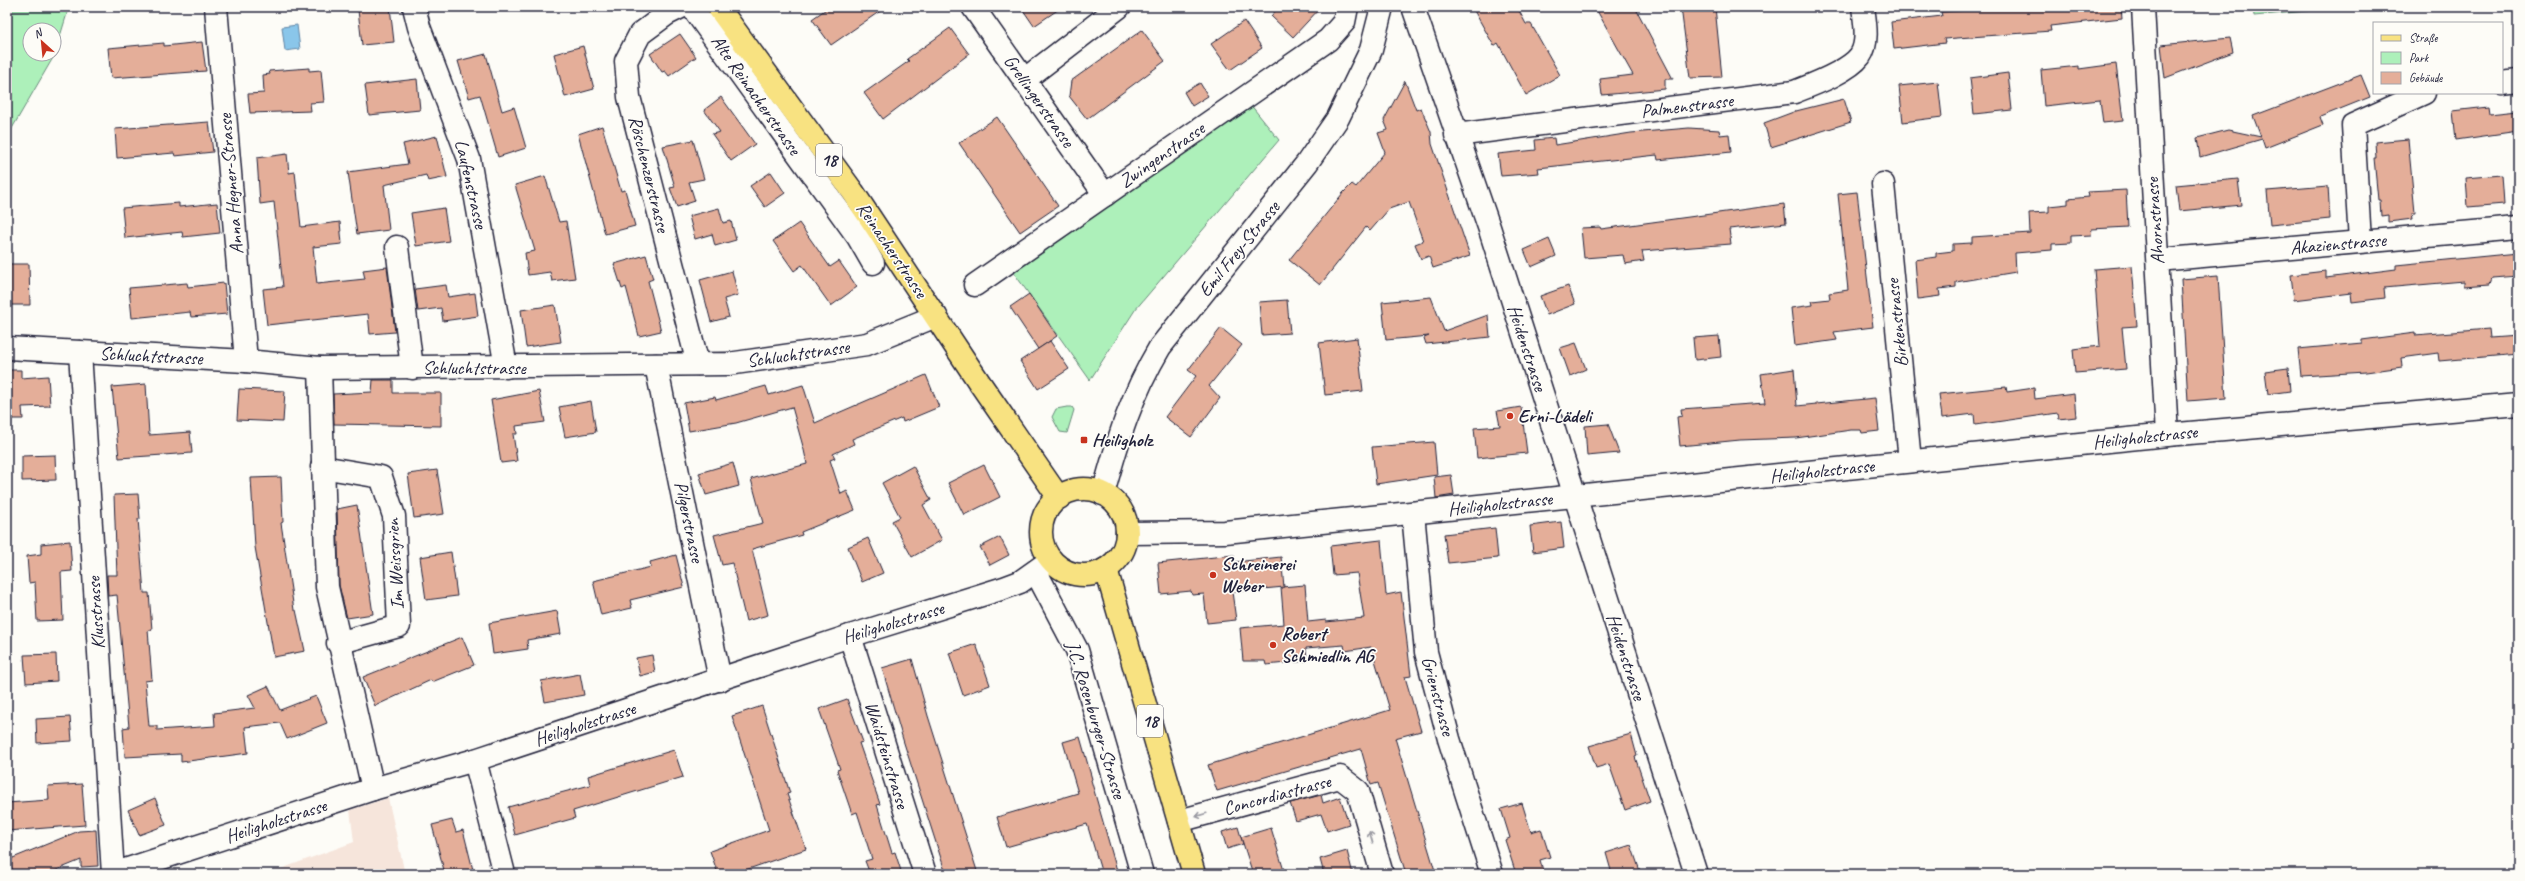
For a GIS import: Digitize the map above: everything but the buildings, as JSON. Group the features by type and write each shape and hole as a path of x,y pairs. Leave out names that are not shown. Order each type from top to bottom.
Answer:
{"main road":[{"name":"Reinacherstrasse","path":"718,7 853,192 1058,498"},
{"path":"1079,490 1103,494 1119,507 1125,520 1127,534 1125,546 1119,557 1106,569 1096,573 1080,575 1062,569 1044,566 1041,527 1045,514 1058,498 1079,490"},
{"name":"18","path":"1106,569 1194,874"}],"street":[{"name":"Anna Hegner-Strasse","path":"216,7 246,361"},
{"name":"Laufenstrasse","path":"414,7 419,27 469,159 506,368"},
{"name":"Röschenzerstrasse","path":"681,7 667,14 640,34 626,61 629,97 698,364"},
{"name":"Alte Reinacherstrasse","path":"692,7 858,237 873,262"},
{"name":"Grellingerstrasse","path":"973,7 1105,195"},
{"path":"1024,80 1119,7"},
{"name":"Emil Frey-Strasse","path":"1103,494 1120,432 1144,374 1160,347 1307,163 1338,118 1371,50 1382,7"},
{"name":"Heidenstrasse","path":"1414,7 1488,227 1696,874"},
{"name":"Palmenstrasse","path":"1456,135 1794,92 1834,76 1860,56 1866,36 1863,7"},
{"name":"Ahornstrasse","path":"2143,7 2167,435"},
{"name":"Zwingenstrasse","path":"975,285 1328,40 1345,14"},
{"path":"2503,83 2518,81"},
{"path":"2360,241 2353,125 2422,94"},
{"name":"Birkenstrasse","path":"1883,184 1910,462"},
{"name":"Akazienstrasse","path":"2158,260 2518,228"},
{"path":"397,247 412,368"},
{"name":"Schluchtstrasse","path":"7,348 246,361 320,368 506,368 728,364 867,344 936,316"},
{"name":"Klusstrasse","path":"80,352 113,874"},
{"name":"Pilgerstrasse","path":"656,365 720,680"},
{"path":"320,368 327,588 338,643 373,789"},
{"name":"Heiligholzstrasse","path":"1127,534 1225,532 2167,435 2518,404"},
{"name":"Im Weissgrien","path":"322,467 381,477 394,516 399,626 338,643"},
{"name":"Grienstrasse","path":"1413,513 1426,652 1449,738 1492,874"},
{"name":"Heiligholzstrasse","path":"113,874 373,789 475,760 850,636 1004,588 1020,582 1044,566"},
{"name":"J.C. Rosenburger-Strasse","path":"1044,566 1077,650 1142,874"},
{"name":"Waidsteinstrasse","path":"850,636 925,874"},
{"path":"475,760 504,874"},
{"name":"Concordiastrasse","path":"1179,822 1340,777 1358,791 1382,874"}],"shaded area":[{"path":"388,798 405,874 267,874 354,842 350,810"}],"green space":[{"path":"7,7 69,7 62,30 62,22 22,22 22,62 51,62 7,137"},
{"path":"2253,7 2349,7 2254,16"},
{"path":"1250,104 1279,140 1135,310 1090,380 1014,273"},
{"path":"1072,407 1074,410 1067,433 1060,432 1052,417 1056,409"}],"water":[{"path":"297,25 300,49 285,51 282,27"}],"place":[{"name":"Erni-Lädeli","path":"1510,416"},
{"name":"Heiligholz","path":"1084,440"},
{"name":"Schreinerei Weber","path":"1213,575"},
{"name":"Robert Schmiedlin AG","path":"1273,645"}]}
